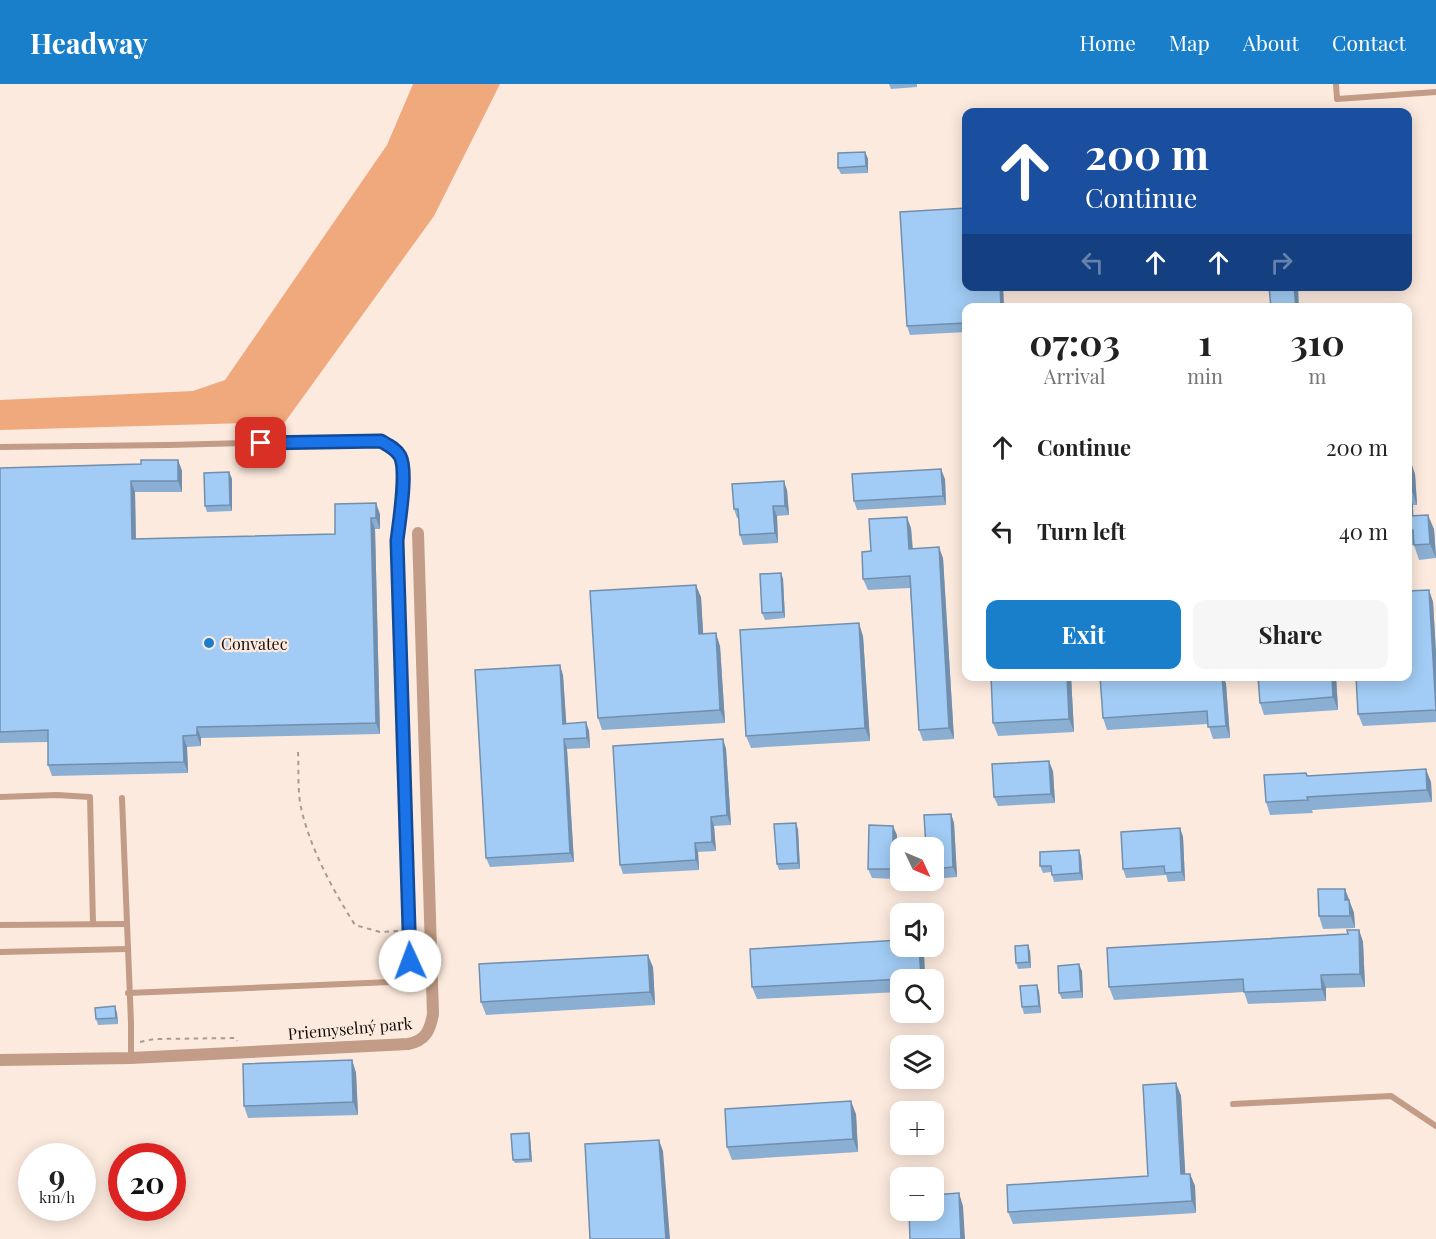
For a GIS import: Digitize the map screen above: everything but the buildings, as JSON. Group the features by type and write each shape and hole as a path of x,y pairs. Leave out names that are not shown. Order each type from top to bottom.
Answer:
{"street":[{"name":"Priemyselný park","path":"0,1060 131,1058 408,1044 418,1042 426,1036 431,1027 433,1014 418,533"}],"lane":[{"path":"1336,84 1337,99 1436,92"},
{"path":"0,447 381,441 391,446 400,456 403,485 397,541 410,961 407,969 391,982 128,993"},
{"path":"0,797 57,795 90,797 93,924"},
{"path":"122,798 131,1058"},
{"path":"0,925 126,924"},
{"path":"0,952 127,949"},
{"path":"1233,1104 1391,1096 1436,1126"}],"path":[{"path":"298,752 301,810 315,852 355,925 380,932 408,930"}],"shaded area":[{"path":"413,84 500,84 434,216 285,422 0,430 0,400 193,391 225,380 387,145"}],"place":[{"name":"Convatec","path":"209,643"}],"route":[{"path":"261,443 381,441 391,446 400,456 403,485 397,541 410,961"}]}
